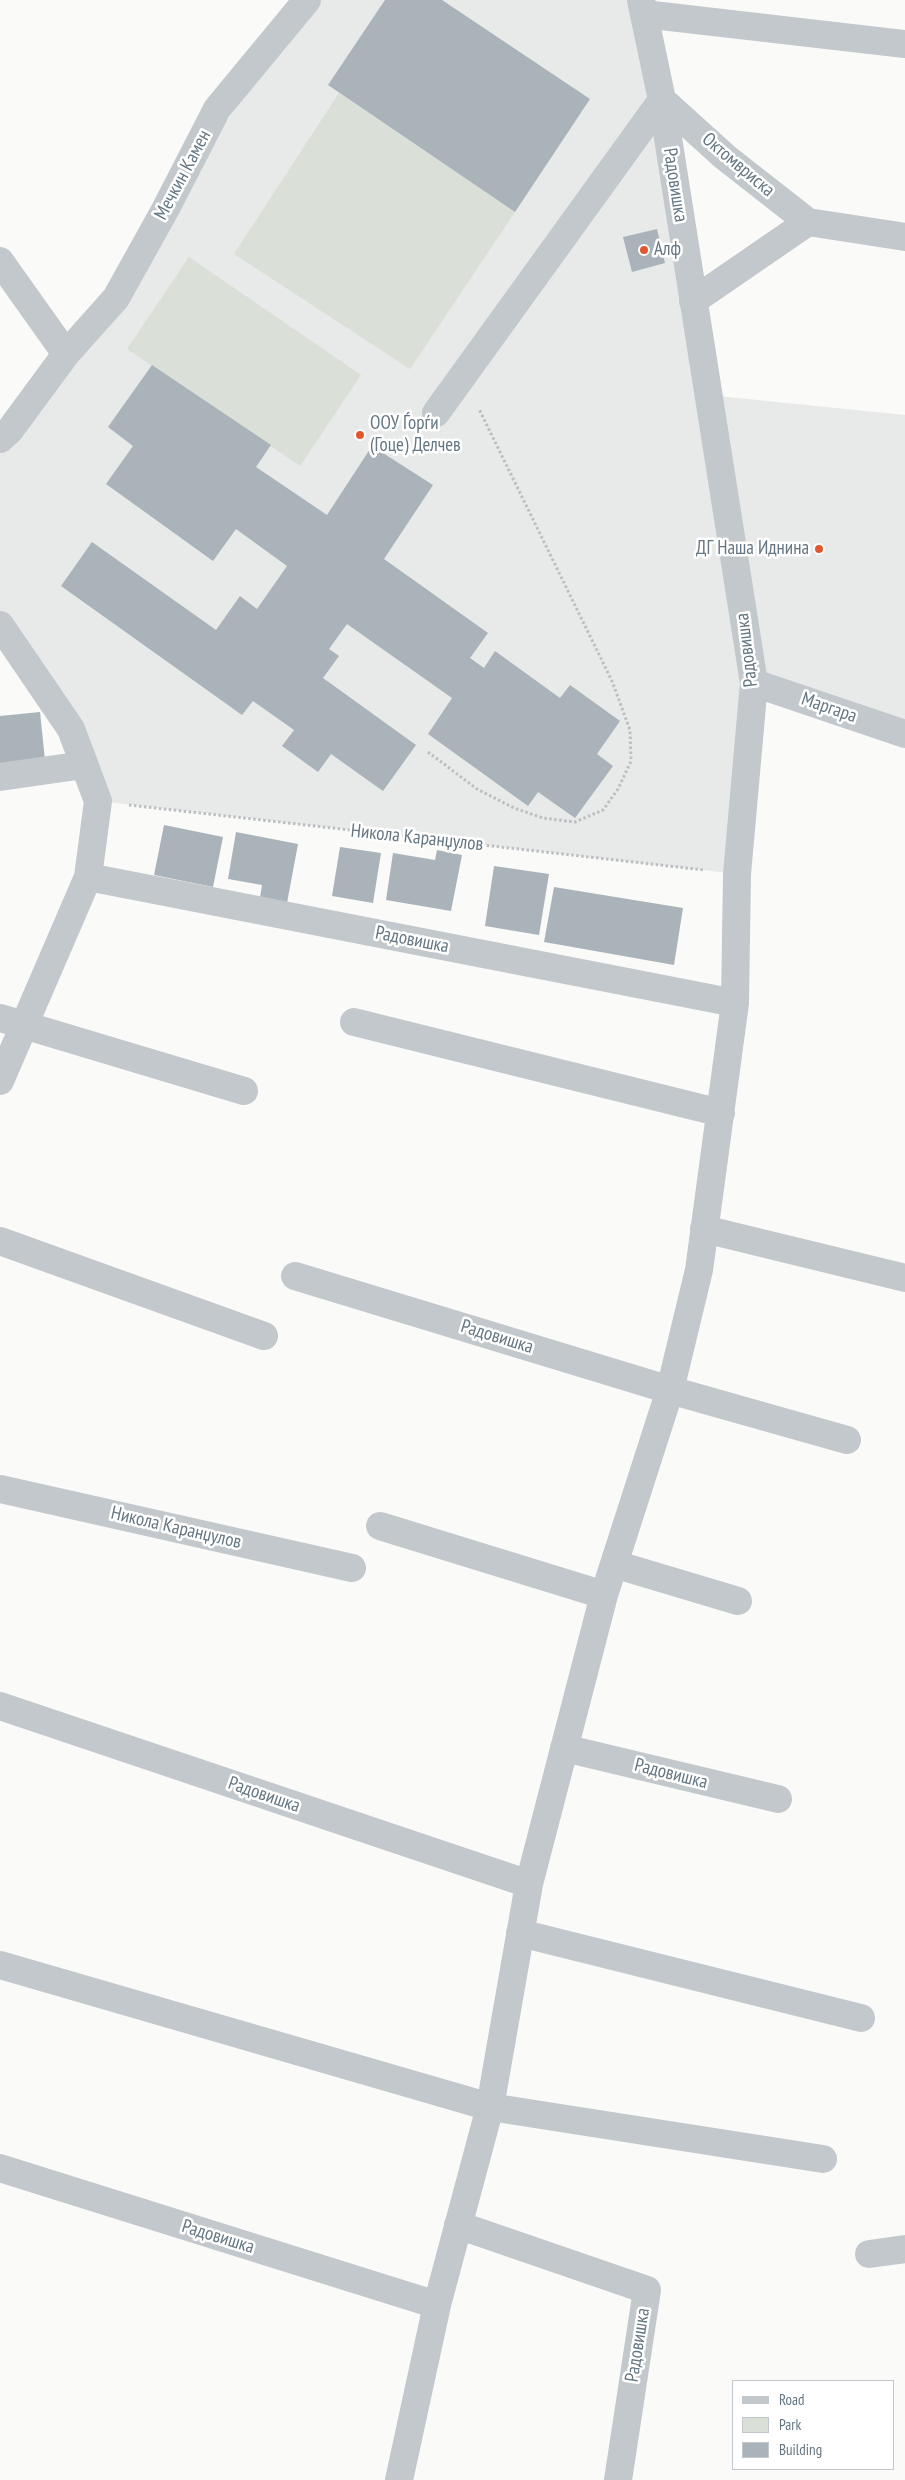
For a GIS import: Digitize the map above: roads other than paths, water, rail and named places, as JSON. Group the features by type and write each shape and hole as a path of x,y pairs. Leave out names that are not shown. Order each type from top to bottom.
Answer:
{"street":[{"name":"Мечкин Камен","path":"0,439 10,430 66,354 116,298 166,210 217,109 308,0"},
{"path":"436,413 662,100 642,7 905,44"},
{"name":"Октомвриска","path":"662,100 725,158 808,222 905,237"},
{"name":"Радовишка","path":"399,2480 437,2305 490,2107 529,1884 604,1595 670,1390 699,1270 735,1003 737,874 754,683 662,100"},
{"path":"693,301 808,222"},
{"path":"0,261 66,354"},
{"path":"0,625 71,729 98,801 88,877 12,1021 0,1081"},
{"name":"Маргара","path":"754,683 905,734"},
{"path":"0,777 84,765"},
{"name":"Радовишка","path":"88,877 735,1003"},
{"path":"12,1021 244,1091"},
{"path":"354,1022 720,1113"},
{"path":"704,1229 905,1278"},
{"path":"0,1241 264,1336"},
{"name":"Радовишка","path":"295,1276 670,1390 847,1440"},
{"name":"Никола Каранџулов","path":"0,1489 352,1568"},
{"path":"380,1526 604,1595"},
{"path":"614,1564 738,1601"},
{"name":"Радовишка","path":"0,1706 529,1884"},
{"name":"Радовишка","path":"564,1748 778,1799"},
{"path":"520,1933 861,2018"},
{"path":"0,1965 490,2107 823,2159"},
{"name":"Радовишка","path":"0,2168 437,2305"},
{"name":"Радовишка","path":"458,2226 647,2290 618,2480"},
{"path":"869,2254 905,2249"}],"place":[{"name":"Алф","path":"644,250"},
{"name":"ООУ Ѓорѓи (Гоце) Делчев","path":"360,435"},
{"name":"ДГ Наша Иднина","path":"819,549"}]}
